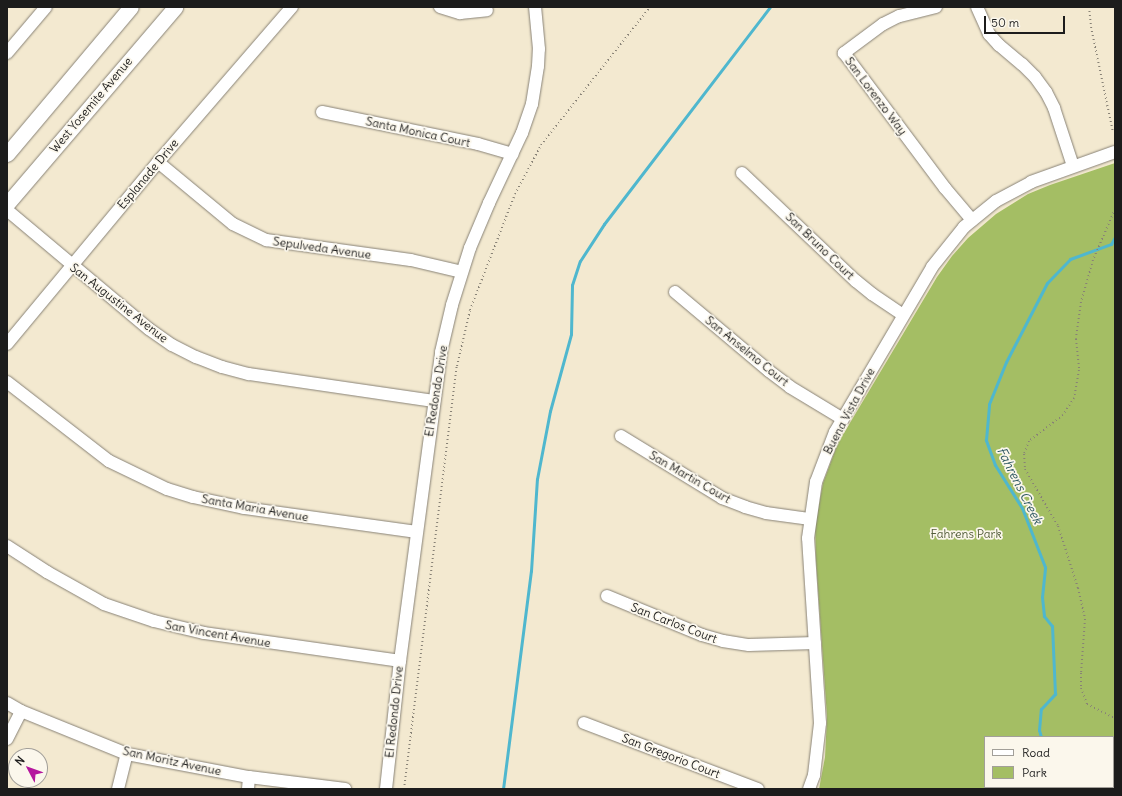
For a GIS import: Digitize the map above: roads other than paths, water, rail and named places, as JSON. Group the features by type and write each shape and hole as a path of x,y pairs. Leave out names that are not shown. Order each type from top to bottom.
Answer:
{"main road":[{"path":"7,154 131,7"},
{"name":"West Yosemite Avenue","path":"7,204 175,7"}],"street":[{"path":"7,53 46,7"},
{"name":"Esplanade Drive","path":"7,344 158,162 292,7"},
{"path":"440,7 460,13 487,10"},
{"name":"El Redondo Drive","path":"386,789 416,532 433,401 443,345 462,272 489,203 527,121 535,88 539,49 535,7"},
{"name":"San Lorenzo Way","path":"936,7 899,16 883,24 844,53 972,220"},
{"path":"977,7 989,34 999,45 1022,64 1046,92 1054,108 1073,166"},
{"name":"Santa Monica Court","path":"322,112 513,154"},
{"name":"Buena Vista Drive","path":"809,789 815,769 820,723 808,563 809,519 821,465 835,432 902,314 938,258 957,234 992,204 1013,191 1040,178 1115,152"},
{"name":"Sepulveda Avenue","path":"158,162 233,224 266,240 411,260 462,272"},
{"name":"San Bruno Court","path":"742,172 856,281 872,294 902,314"},
{"name":"San Augustine Avenue","path":"7,210 71,265 160,337 196,357 222,367 249,374 433,401"},
{"name":"San Anselmo Court","path":"675,292 769,371 843,419"},
{"name":"Santa Maria Avenue","path":"7,382 108,461 167,489 206,500 244,508 416,532"},
{"name":"San Martin Court","path":"621,436 722,498 766,513 809,519"},
{"name":"San Vincent Avenue","path":"7,546 47,572 104,604 154,621 204,633 400,661"},
{"name":"San Carlos Court","path":"607,596 702,635 723,641 749,645 815,643"},
{"name":"San Moritz Avenue","path":"7,703 21,711 127,754 249,783 345,789"},
{"path":"7,739 21,711"},
{"name":"San Gregorio Court","path":"584,723 758,789"},
{"path":"118,789 127,754"}],"waterway":[{"path":"503,789 531,571 537,479 550,411 571,334 572,285 580,261 604,224 770,7"},
{"name":"Fahrens Creek","path":"1041,736 1039,730 1041,709 1055,694 1052,626 1044,616 1042,597 1045,567 1022,508 995,465 986,440 989,404 1006,362 1047,283 1070,259 1111,244 1115,237"}],"park label":[{"name":"Fahrens Park","path":"966,534"}]}
